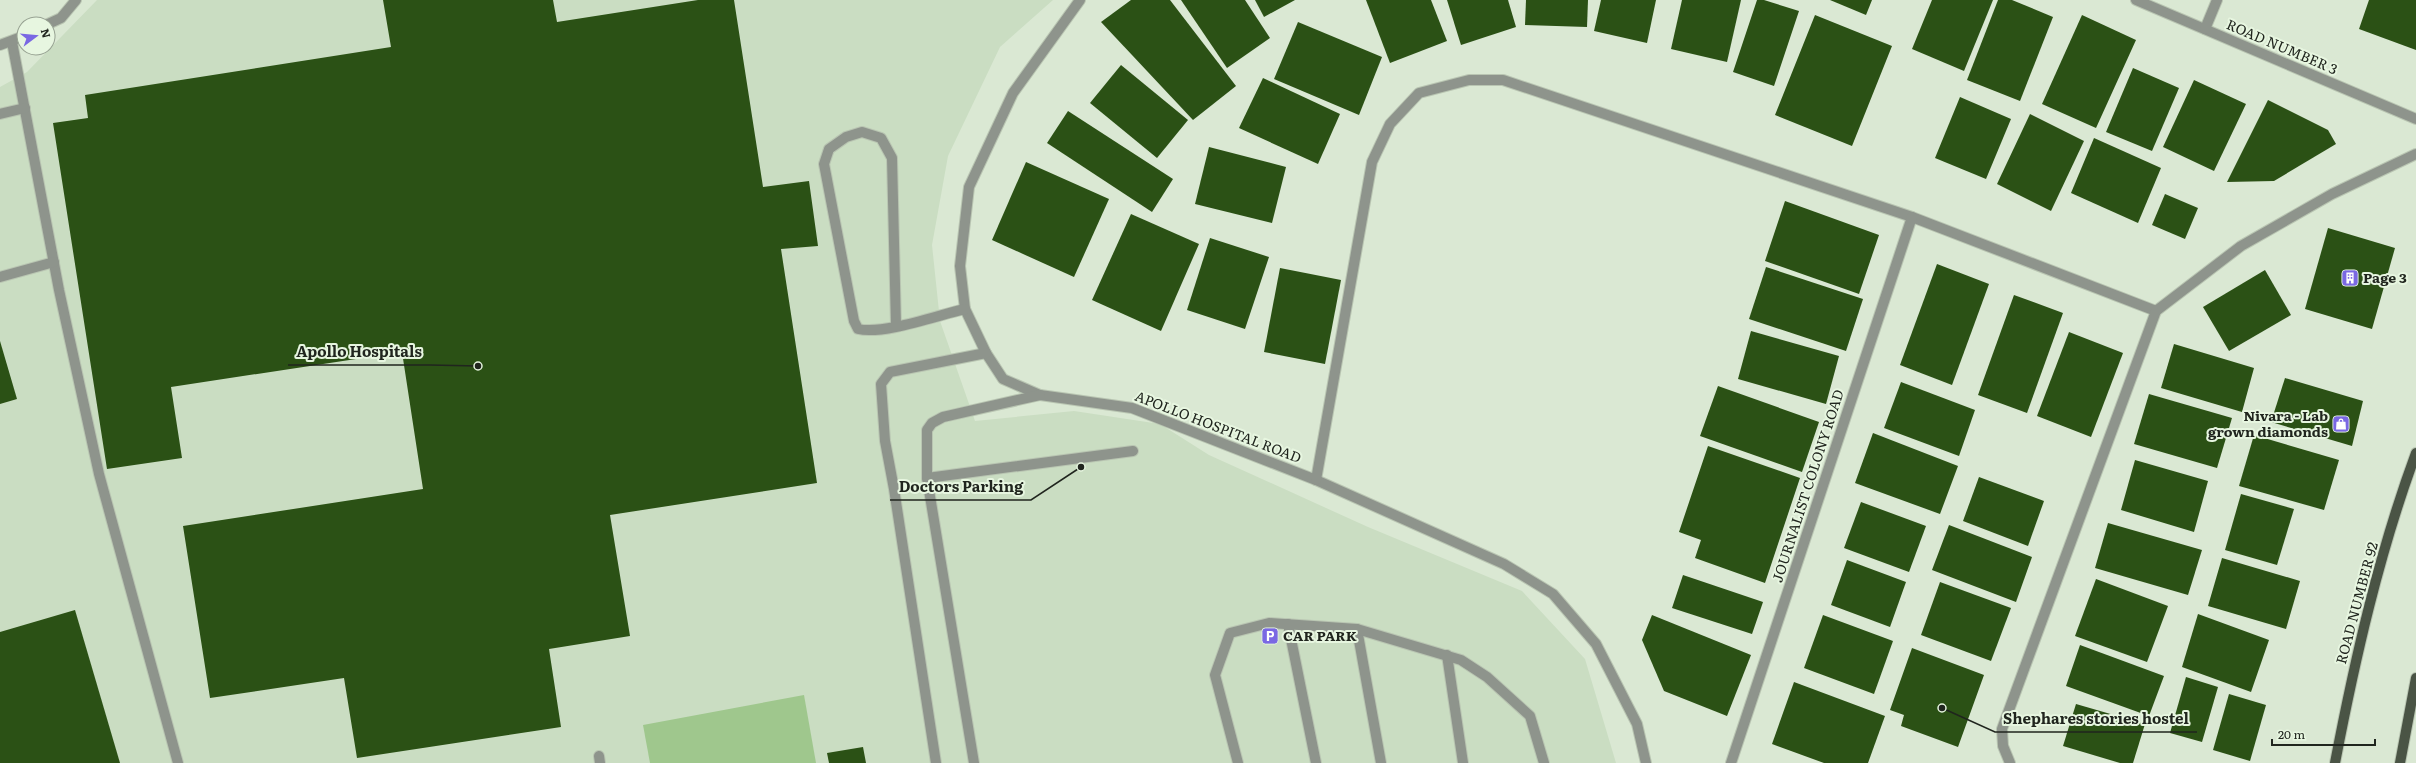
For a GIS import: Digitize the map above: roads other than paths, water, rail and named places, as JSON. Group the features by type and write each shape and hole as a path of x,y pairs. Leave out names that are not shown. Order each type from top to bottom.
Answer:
{"main road":[{"name":"ROAD NUMBER 92","path":"2335,763 2349,690 2373,594 2416,453"},
{"path":"2400,763 2416,678"}],"street":[{"path":"56,20 61,18 76,0"},
{"name":"APOLLO HOSPITAL ROAD","path":"1080,0 1013,93 969,187 960,266 965,309 986,353 1003,379 1040,395 1132,408 1316,480 1504,564 1552,594 1596,644 1637,724 1646,763"},
{"name":"ROAD NUMBER 3","path":"2136,0 2416,119"},
{"path":"2205,29 2217,0"},
{"path":"0,45 16,40"},
{"path":"12,42 54,262 99,474 178,763"},
{"path":"1316,480 1372,162 1390,124 1419,93 1469,80 1503,80 1912,217 2156,311"},
{"path":"0,114 25,108"},
{"path":"896,326 892,158 881,138 862,132 846,137 829,149 824,164 854,321 858,328 867,331 896,326 965,309"},
{"path":"2010,763 2003,746 2002,729 2156,311 2241,246 2332,194 2416,154"},
{"name":"JOURNALIST COLONY ROAD","path":"1731,763 1912,217"},
{"path":"0,277 54,262"},
{"path":"936,763 894,490 884,441 881,384 890,372 986,353"},
{"path":"974,763 927,478 927,430 932,423 943,417 1040,395"},
{"path":"927,478 1133,451"},
{"path":"1238,763 1215,675 1230,633 1269,623 1357,629 1461,660 1487,677 1530,716 1544,763"},
{"path":"1288,624 1316,763"},
{"path":"1357,629 1382,763"},
{"path":"1446,655 1464,763"}],"place":[{"name":"Page 3","path":"2350,278"},
{"name":"Apollo Hospitals","path":"478,366"},
{"name":"Nivara - Lab grown diamonds","path":"2341,424"},
{"name":"Doctors Parking","path":"1081,467"},
{"name":"CAR PARK","path":"1270,636"},
{"name":"Shephares stories hostel","path":"1942,708"}]}
